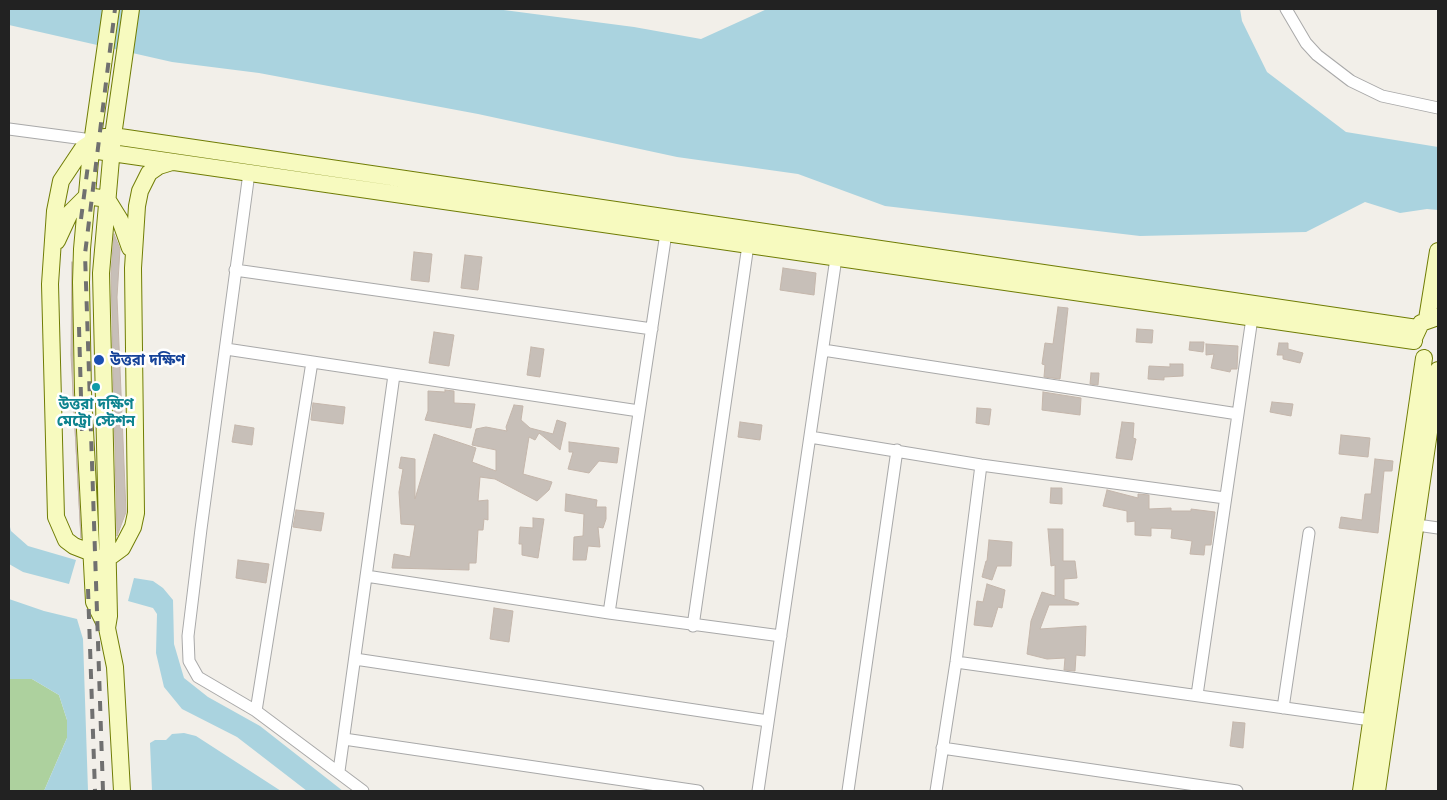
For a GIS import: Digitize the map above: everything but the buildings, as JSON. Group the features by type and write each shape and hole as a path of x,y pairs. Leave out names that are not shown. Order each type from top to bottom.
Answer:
{"street":[{"path":"100,556 83,392 81,282 91,145 111,9"},
{"path":"122,791 116,678 107,628 94,602 100,556 101,273 112,144 131,9"},
{"path":"1286,9 1306,43 1317,55 1351,81 1382,96 1438,108"},
{"path":"9,129 91,145 112,144 1424,327"},
{"path":"112,144 172,162 1252,318 1424,327"},
{"path":"91,145 74,158 61,181 55,211 51,258 54,503 60,529 66,540 74,546 100,556 122,548 133,527 136,513 133,268 136,216 140,191 154,169 172,162"},
{"path":"249,173 201,529 187,652 191,668 198,677 256,711 339,771 363,791"},
{"path":"51,258 67,217 77,204 86,196 107,199"},
{"path":"107,199 125,230 133,268"},
{"path":"609,613 666,233"},
{"path":"693,626 748,245"},
{"path":"1377,791 1378,722 1431,360 1419,354 1438,251"},
{"path":"758,791 836,258"},
{"path":"235,270 652,329"},
{"path":"1197,694 1224,498 1252,318"},
{"path":"226,349 640,411"},
{"path":"823,350 1238,414"},
{"path":"256,711 312,362"},
{"path":"1361,791 1378,722 1433,440 1438,370"},
{"path":"339,771 394,375"},
{"path":"810,437 981,465 1224,498"},
{"path":"848,791 897,450"},
{"path":"936,791 956,662 981,465"},
{"path":"1416,525 1438,528"},
{"path":"1283,708 1309,533"},
{"path":"366,576 693,626 781,636"},
{"path":"355,659 768,721"},
{"path":"956,662 1197,694 1378,722"},
{"path":"344,739 698,791"},
{"path":"942,748 1237,791"}],"green space":[{"path":"9,679 32,679 59,695 67,720 67,738 44,791 9,791"}],"water":[{"path":"9,9 496,9 634,27 701,39 767,9 1240,9 1242,21 1267,72 1346,132 1438,147 1438,210 1427,209 1400,213 1365,202 1306,232 1140,236 885,206 798,174 677,157 478,114 259,73 172,62 9,25"},
{"path":"9,523 11,531 28,546 76,560 69,584 23,572 9,564"},
{"path":"134,578 153,581 163,588 173,600 174,644 184,678 208,697 260,726 343,791 307,791 237,737 182,709 164,687 156,653 157,614 153,608 128,601"},
{"path":"9,599 44,611 77,619 83,639 88,791 44,791 67,738 67,720 59,695 32,679 9,679"},
{"path":"184,733 196,736 281,791 152,791 150,743 155,740 166,740 172,734"}],"railway":[{"path":"103,791 85,254 115,9"},
{"path":"81,219 88,165"},
{"path":"79,327 82,431"},
{"path":"88,589 95,791"}],"place":[{"name":"উত্তরা দক্ষিণ","path":"99,360"},
{"name":"উত্তরা দক্ষিণ মেট্রো স্টেশন","path":"96,387"}]}
